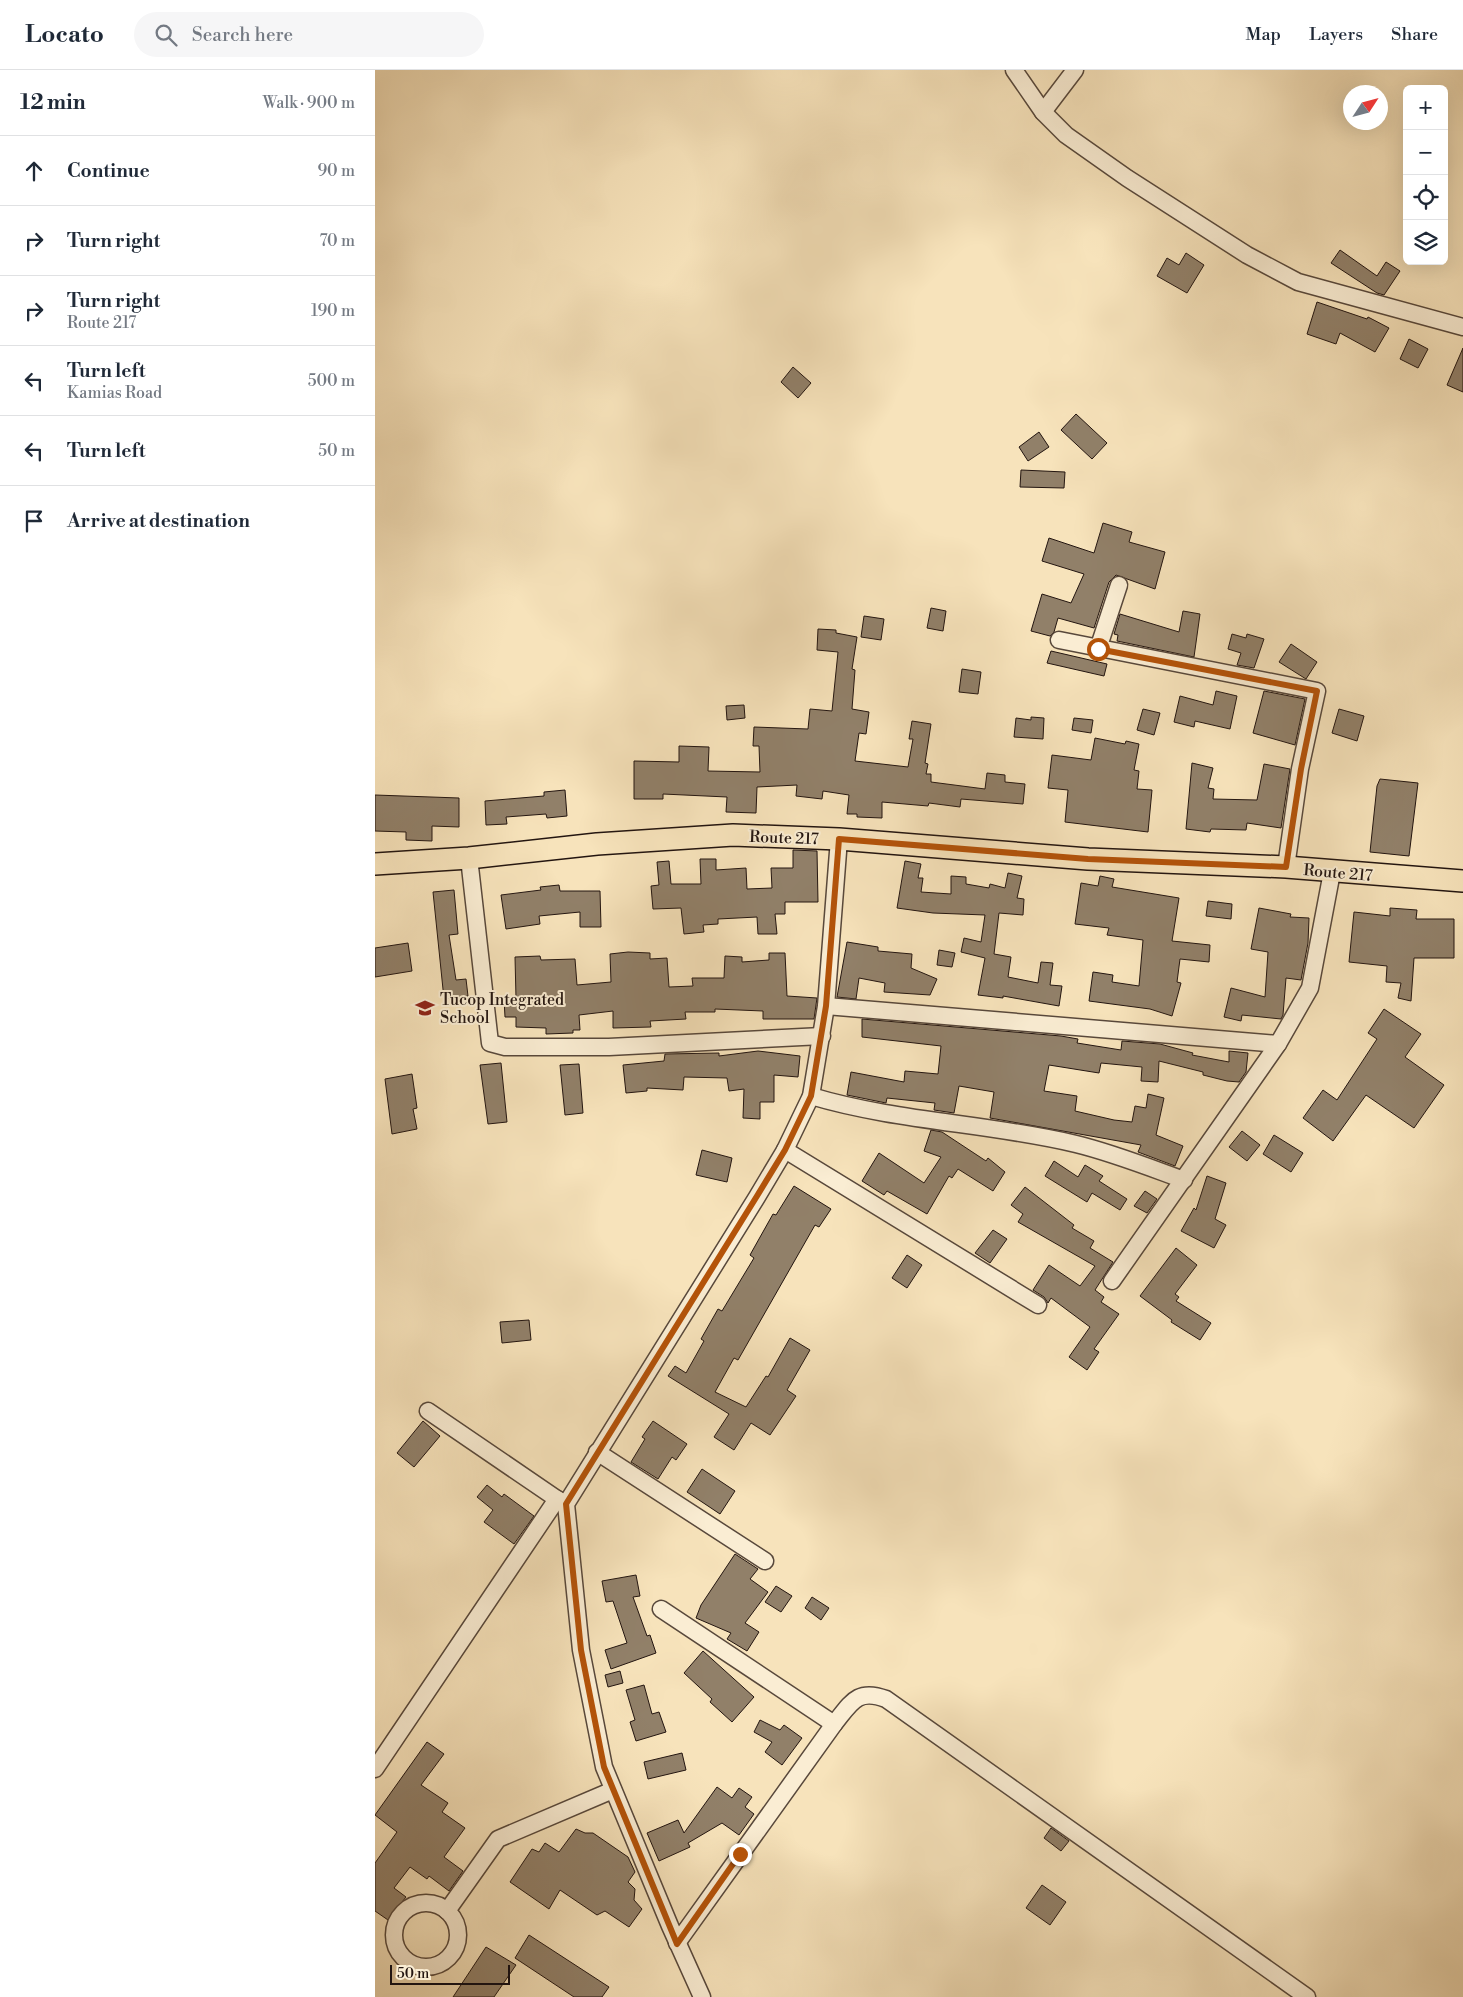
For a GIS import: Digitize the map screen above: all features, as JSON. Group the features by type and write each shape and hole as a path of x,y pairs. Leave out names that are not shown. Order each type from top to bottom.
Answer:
{"main road":[{"name":"Route 217","path":"375,864 469,858 597,844 733,834 839,839 1088,859 1286,867 1463,881"}],"street":[{"path":"1014,70 1043,112 1066,135 1127,178 1247,255 1298,282 1463,327"},
{"path":"1043,112 1075,70"},
{"path":"1098,649 1119,585"},
{"path":"1059,640 1317,691 1301,769 1286,867"},
{"path":"375,1769 597,1452 785,1150 811,1096 823,1036 839,839"},
{"path":"469,858 491,1043 505,1048 609,1047 823,1036"},
{"path":"1112,1281 1278,1044 1310,988 1332,872"},
{"path":"826,1006 1278,1044"},
{"path":"811,1096 838,1104 904,1118 1075,1144 1133,1161 1184,1180"},
{"path":"785,1150 1039,1305"},
{"path":"428,1412 561,1501 581,1650 604,1767 677,1944 702,1997"},
{"path":"597,1452 765,1561"},
{"path":"661,1609 834,1724"},
{"path":"677,1944 834,1724 856,1697 872,1694 886,1698 1307,1997"},
{"path":"447,1911 498,1839 613,1790"}],"building":[{"path":"1340,250 1377,276 1386,262 1400,271 1384,295 1377,293 1331,263"},
{"path":"1186,253 1204,265 1187,293 1157,276 1167,258 1179,265"},
{"path":"1317,302 1367,319 1368,317 1389,328 1375,352 1340,333 1336,344 1307,334"},
{"path":"1409,339 1428,349 1418,368 1400,359"},
{"path":"1463,348 1463,392 1447,385"},
{"path":"793,367 811,383 798,398 781,382"},
{"path":"1076,414 1107,443 1092,459 1061,430"},
{"path":"1039,432 1049,447 1028,461 1019,447"},
{"path":"1021,470 1065,472 1064,488 1020,487"},
{"path":"1103,523 1132,532 1129,542 1165,552 1155,589 1116,575 1109,582 1094,628 1058,618 1054,632 1050,636 1031,631 1042,594 1071,603 1084,574 1042,561 1049,538 1094,553"},
{"path":"931,608 946,611 943,631 927,628"},
{"path":"1183,611 1200,614 1194,657 1117,641 1118,635 1114,634 1120,614 1179,632"},
{"path":"864,616 884,619 881,640 861,637"},
{"path":"818,629 836,630 836,633 857,637 852,669 855,670 852,709 869,712 866,734 859,733 855,761 908,767 913,739 909,739 912,721 931,724 925,763 928,764 926,774 931,774 931,782 985,789 987,773 1005,775 1005,782 1025,784 1023,804 961,799 960,807 929,803 928,806 882,802 882,818 857,817 857,814 847,814 849,795 823,791 822,799 796,796 797,785 757,787 756,813 726,812 727,797 663,794 663,799 634,799 634,761 679,762 679,746 709,747 708,771 760,772 759,746 753,746 754,727 808,729 810,709 832,711 838,652 817,650"},
{"path":"1232,634 1246,638 1247,634 1264,639 1254,668 1237,665 1241,653 1228,649"},
{"path":"1291,644 1317,662 1306,679 1279,662"},
{"path":"1051,651 1107,664 1104,676 1047,663"},
{"path":"962,669 981,672 978,694 959,692"},
{"path":"1216,691 1237,696 1230,729 1195,721 1194,727 1174,722 1180,696 1213,705"},
{"path":"1264,691 1305,699 1295,745 1253,733"},
{"path":"744,705 745,718 727,720 726,706"},
{"path":"1143,709 1160,713 1154,735 1137,730"},
{"path":"1339,709 1364,716 1357,741 1332,733"},
{"path":"1031,717 1044,718 1043,739 1014,737 1016,718 1031,720"},
{"path":"1074,718 1093,720 1091,733 1072,730"},
{"path":"1095,738 1125,744 1126,741 1139,744 1134,770 1139,771 1137,789 1152,790 1148,832 1065,822 1068,790 1048,788 1052,755 1091,760"},
{"path":"1192,763 1213,768 1208,788 1214,789 1213,799 1257,800 1264,764 1290,769 1281,828 1247,823 1246,830 1211,829 1210,832 1186,829"},
{"path":"1380,779 1418,783 1409,856 1370,852 1377,786"},
{"path":"565,790 567,816 547,818 546,814 506,817 507,824 486,825 485,801 544,796 544,792"},
{"path":"375,795 459,798 459,827 432,826 432,841 406,840 406,832 375,831"},
{"path":"793,850 817,851 818,902 785,902 785,914 775,914 777,934 758,934 757,917 718,919 718,924 703,925 704,932 684,934 681,908 653,909 651,886 659,885 657,862 669,861 671,884 701,884 700,859 716,859 716,870 746,868 747,889 772,888 771,868 793,868"},
{"path":"905,861 921,864 918,878 923,878 921,892 951,894 951,876 966,877 966,884 989,888 990,884 1005,888 1008,873 1022,876 1017,898 1024,899 1023,915 999,913 994,954 1011,957 1008,977 1038,983 1041,962 1053,963 1050,985 1062,986 1059,1006 1003,996 1003,998 978,995 985,958 961,952 964,938 981,942 985,915 933,913 897,908"},
{"path":"1100,876 1114,879 1112,887 1179,898 1172,941 1210,945 1209,962 1180,959 1177,982 1181,983 1172,1016 1150,1009 1089,1001 1093,972 1113,975 1112,982 1139,986 1143,940 1107,935 1109,928 1075,924 1081,883 1098,886"},
{"path":"559,885 560,891 600,891 601,927 580,927 580,912 539,916 540,924 506,929 501,895 541,890 540,887"},
{"path":"454,890 458,934 449,935 456,980 466,979 468,996 444,999 433,892"},
{"path":"1208,901 1232,904 1231,919 1206,916"},
{"path":"1259,908 1291,914 1290,917 1309,918 1308,943 1301,980 1286,978 1283,1015 1281,1019 1242,1015 1241,1021 1224,1017 1231,988 1265,997 1268,952 1251,949"},
{"path":"1390,908 1417,910 1416,919 1454,919 1454,958 1414,958 1411,1001 1398,998 1401,983 1386,982 1387,966 1349,962 1354,912 1390,916"},
{"path":"847,942 878,947 878,951 912,954 911,968 937,979 930,995 884,992 885,983 859,978 856,999 837,997"},
{"path":"408,943 412,971 375,977 375,948"},
{"path":"939,950 955,953 952,967 937,965"},
{"path":"628,952 650,953 650,959 667,958 669,987 693,986 692,978 724,978 725,956 742,957 742,962 769,960 769,953 785,953 787,996 817,998 814,1019 763,1019 763,1011 715,1009 715,1012 685,1012 686,1019 650,1021 651,1027 613,1028 613,1011 579,1015 580,1030 573,1030 573,1033 546,1034 546,1028 516,1027 516,1017 505,1017 504,999 516,998 515,957 540,956 541,960 575,959 577,985 611,982 610,954"},
{"path":"1384,1009 1421,1034 1405,1057 1444,1085 1414,1128 1366,1095 1333,1141 1303,1118 1323,1090 1337,1100 1377,1039 1368,1033"},
{"path":"862,1019 1061,1036 1078,1039 1077,1043 1121,1050 1122,1041 1160,1044 1193,1053 1192,1055 1229,1062 1229,1051 1248,1053 1246,1072 1239,1082 1227,1081 1203,1075 1203,1072 1159,1061 1158,1082 1141,1081 1142,1067 1101,1063 1099,1073 1049,1065 1044,1091 1077,1096 1075,1111 1132,1122 1135,1106 1146,1108 1148,1094 1164,1098 1156,1135 1183,1146 1175,1166 1138,1152 1141,1145 990,1118 994,1092 959,1086 954,1113 934,1110 935,1103 887,1098 886,1103 847,1095 851,1072 904,1082 905,1071 938,1074 941,1046 862,1037"},
{"path":"758,1051 800,1056 798,1077 774,1075 774,1102 760,1102 760,1119 743,1118 744,1089 729,1091 727,1078 684,1077 683,1090 647,1088 647,1091 626,1093 623,1065 664,1061 665,1054 719,1053 719,1056"},
{"path":"501,1063 507,1122 488,1124 480,1065"},
{"path":"579,1064 583,1113 565,1115 560,1065"},
{"path":"412,1074 417,1108 413,1109 417,1129 392,1134 385,1079"},
{"path":"931,1130 942,1132 986,1161 988,1158 1005,1172 993,1191 958,1169 952,1178 949,1176 927,1214 887,1191 884,1195 862,1181 879,1153 924,1183 941,1157 924,1151"},
{"path":"1242,1131 1260,1145 1247,1161 1229,1147"},
{"path":"1274,1135 1303,1153 1291,1172 1263,1154"},
{"path":"702,1150 732,1158 727,1182 696,1175"},
{"path":"1054,1161 1078,1177 1085,1165 1103,1176 1099,1181 1127,1199 1120,1210 1092,1193 1087,1202 1045,1176"},
{"path":"1207,1176 1226,1183 1215,1219 1226,1225 1214,1248 1181,1231 1194,1208 1196,1210"},
{"path":"794,1186 831,1209 819,1227 815,1225 738,1360 734,1358 715,1392 746,1407 766,1376 768,1377 790,1338 810,1350 787,1390 796,1396 770,1435 751,1423 734,1450 714,1437 729,1414 668,1376 675,1366 686,1373 704,1341 701,1339 718,1309 722,1311 754,1258 750,1255 773,1214 776,1215"},
{"path":"1025,1187 1074,1225 1072,1228 1094,1241 1090,1248 1113,1262 1095,1290 1104,1297 1101,1302 1119,1314 1094,1349 1099,1352 1087,1370 1069,1357 1090,1327 1051,1298 1048,1303 1044,1297 1033,1290 1049,1265 1080,1286 1095,1266 1018,1222 1023,1214 1011,1205"},
{"path":"1145,1191 1157,1199 1147,1213 1134,1206"},
{"path":"993,1230 1007,1239 990,1263 975,1253"},
{"path":"1176,1248 1197,1265 1175,1294 1179,1297 1176,1301 1211,1323 1200,1340 1171,1322 1172,1320 1140,1296"},
{"path":"907,1255 922,1265 907,1288 892,1278"},
{"path":"529,1320 531,1340 502,1343 500,1322"},
{"path":"423,1421 440,1436 414,1467 397,1453"},
{"path":"653,1421 687,1444 676,1460 672,1457 658,1479 631,1462 645,1439 642,1437"},
{"path":"702,1469 735,1491 720,1514 687,1492"},
{"path":"487,1485 502,1497 504,1494 534,1516 514,1544 484,1522 493,1510 477,1497"},
{"path":"735,1554 758,1569 750,1579 768,1592 745,1623 759,1632 747,1651 727,1639 731,1633 696,1618 701,1605"},
{"path":"636,1575 640,1596 633,1597 647,1636 650,1635 656,1653 611,1669 605,1650 627,1643 613,1601 606,1602 602,1581"},
{"path":"776,1586 792,1596 781,1612 765,1602"},
{"path":"812,1597 829,1608 821,1620 805,1608"},
{"path":"703,1651 754,1697 732,1722 710,1702 712,1699 684,1673"},
{"path":"620,1671 623,1683 608,1687 605,1675"},
{"path":"644,1685 652,1714 659,1712 666,1732 636,1741 630,1722 635,1720 626,1690"},
{"path":"760,1720 780,1730 784,1725 802,1738 782,1765 765,1752 772,1742 754,1732"},
{"path":"427,1742 444,1754 421,1785 448,1803 442,1812 465,1828 444,1857 463,1871 449,1891 429,1876 427,1879 410,1867 394,1888 406,1897 388,1920 375,1911 375,1863 397,1832 375,1815"},
{"path":"682,1753 686,1770 648,1779 644,1762"},
{"path":"717,1787 732,1798 739,1788 752,1797 745,1807 754,1814 739,1835 722,1823 688,1843 690,1847 659,1861 647,1833 678,1820 684,1833"},
{"path":"1051,1828 1069,1841 1061,1851 1044,1838"},
{"path":"576,1829 585,1833 593,1833 628,1857 635,1872 628,1882 635,1889 634,1900 642,1909 629,1927 605,1911 597,1915 560,1890 549,1909 510,1882 532,1849 539,1852 545,1843 559,1852"},
{"path":"1042,1885 1066,1902 1050,1925 1026,1908"},
{"path":"529,1935 609,1987 602,1997 574,1997 515,1958"},
{"path":"486,1947 516,1965 494,1997 453,1997"}],"place":[{"name":"Tucop Integrated School","path":"425,1008"}],"route":[{"path":"740,1854 677,1944 604,1767 581,1650 566,1504 785,1150 811,1096 823,1036 839,839 1088,859 1286,867 1301,769 1317,691 1098,649"}]}
